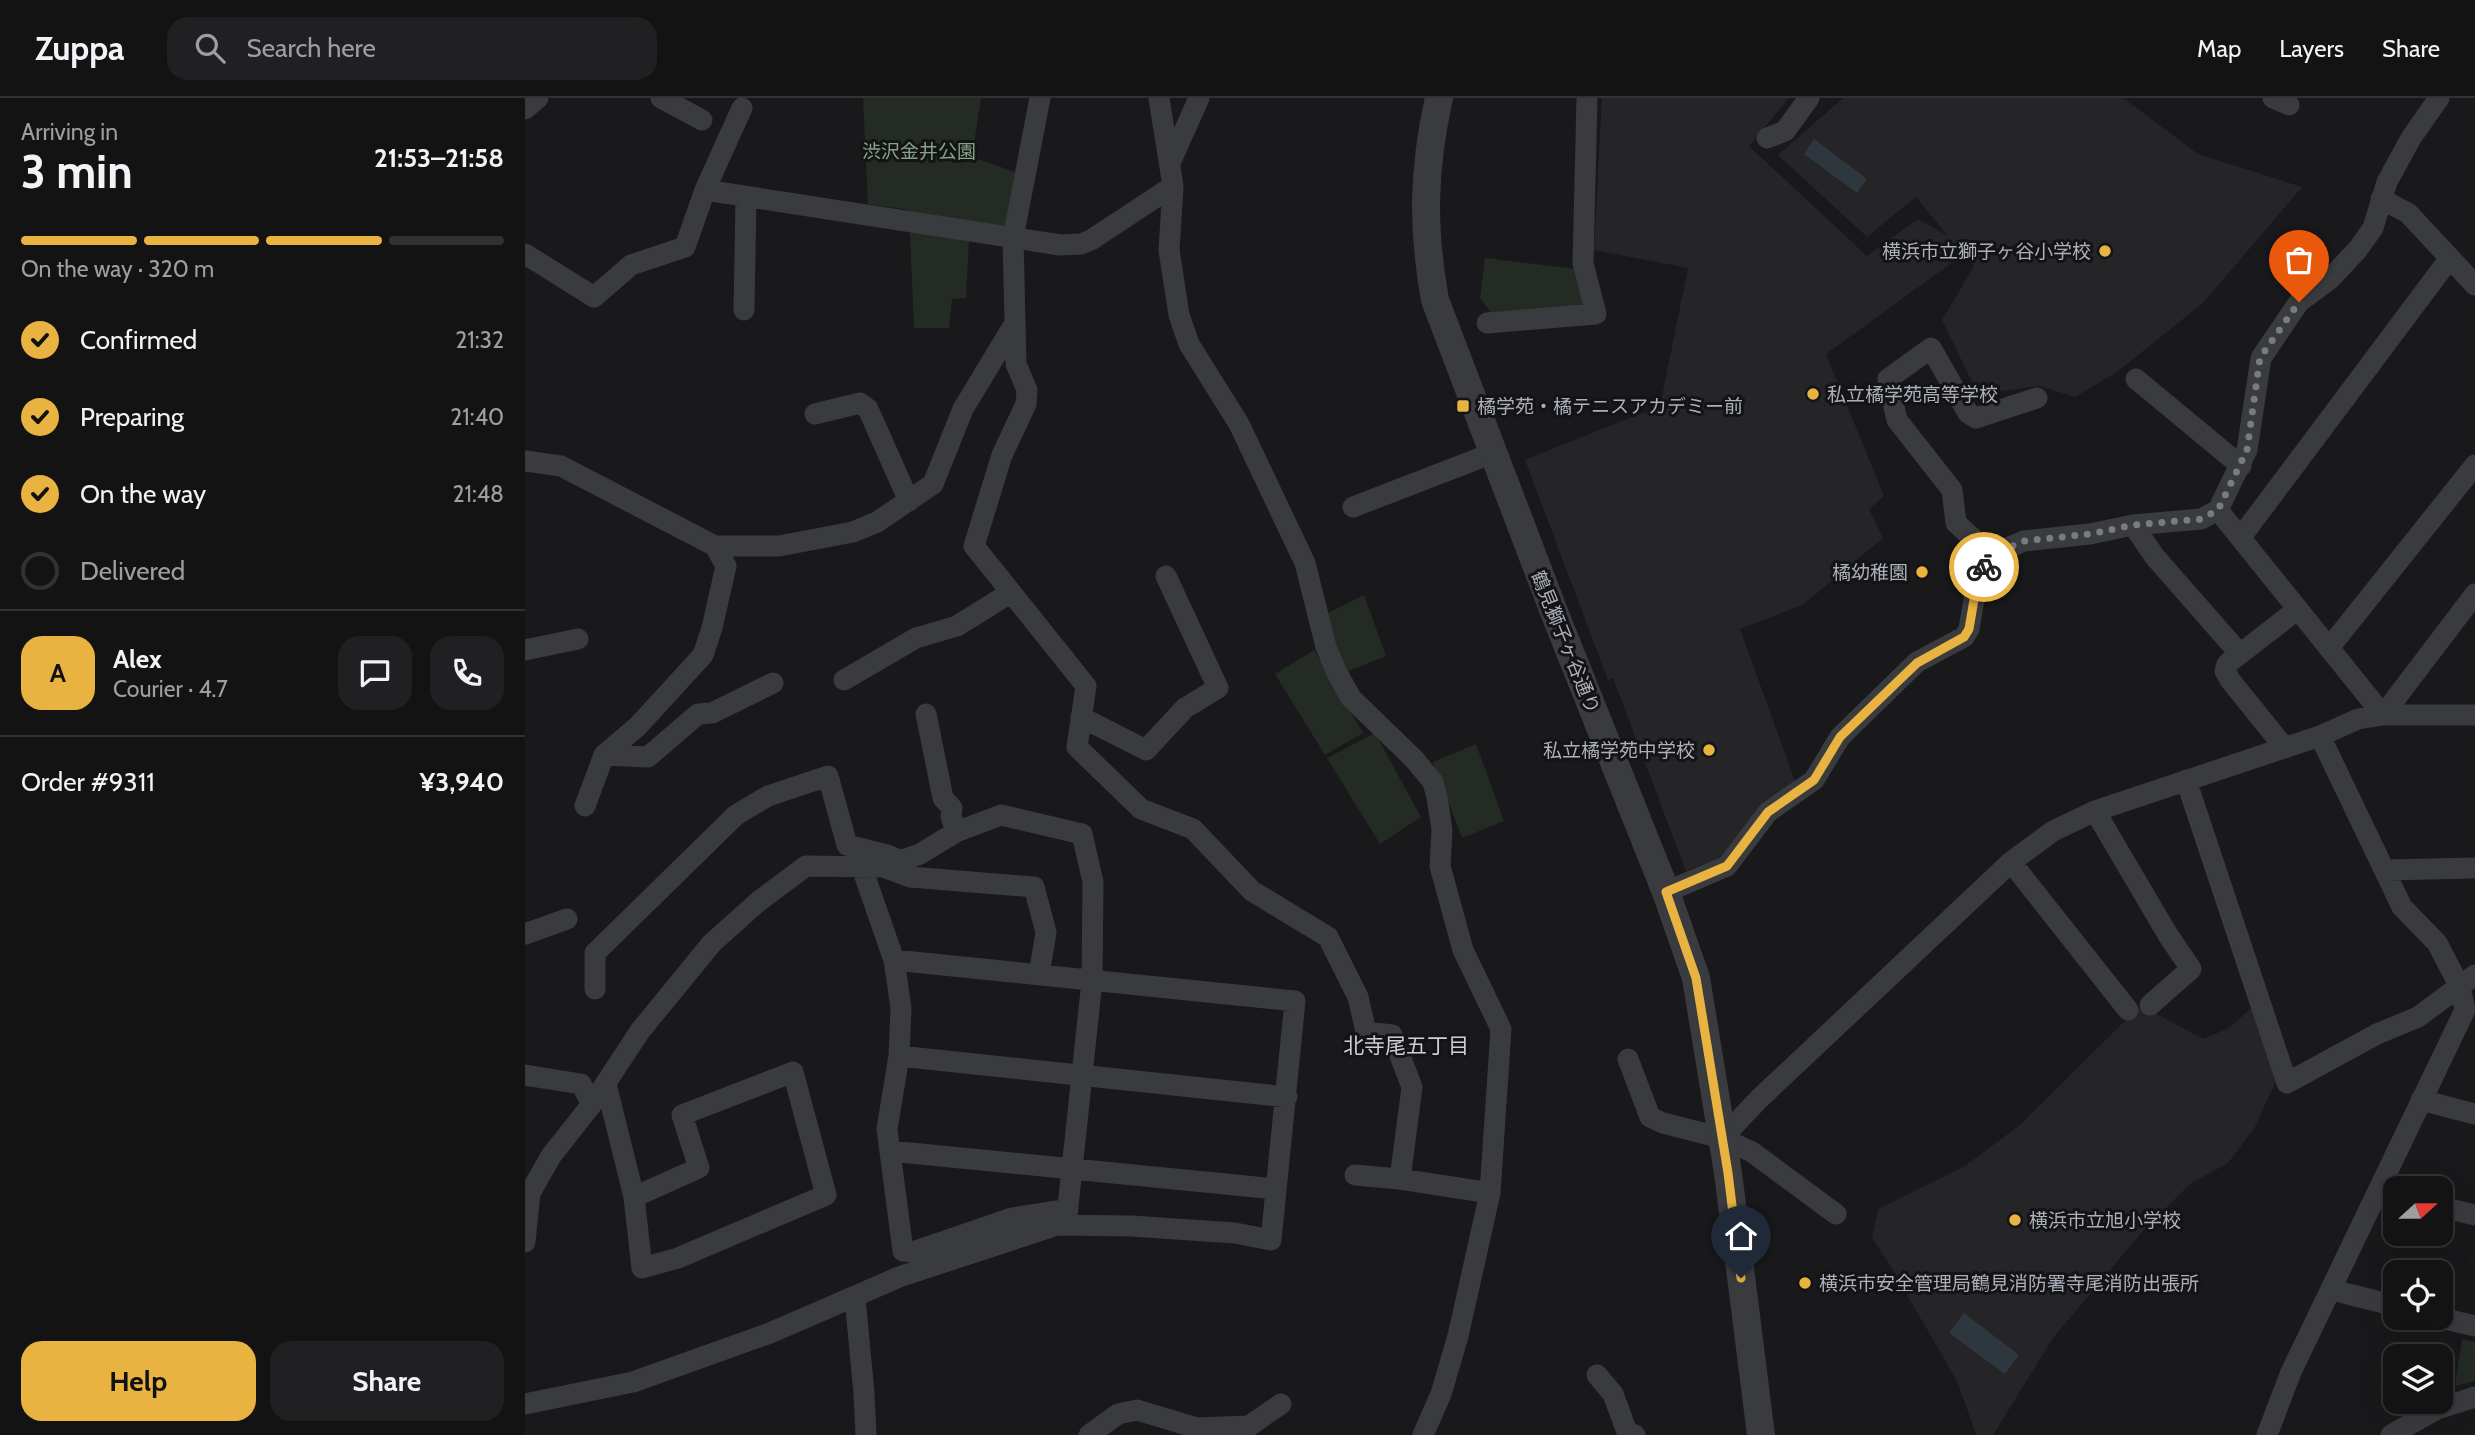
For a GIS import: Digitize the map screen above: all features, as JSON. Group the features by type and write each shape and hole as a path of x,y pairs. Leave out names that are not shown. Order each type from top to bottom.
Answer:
{"street":[{"path":"525,109 538,98"},
{"path":"661,98 702,120"},
{"path":"1040,98 1013,238 1016,364 1027,390 1026,404 1002,454 974,546 1086,686 1077,747 1141,809 1193,829 1252,891 1328,937 1358,997 1366,1032 1392,1035 1412,1087 1400,1179"},
{"path":"1159,98 1173,186 1169,250 1178,316 1189,344 1239,424 1305,563 1325,647 1337,673 1351,698 1414,759 1433,782 1442,830 1440,866 1463,950 1501,1029 1490,1193 1458,1336 1441,1394 1423,1435"},
{"path":"1170,163 1199,98"},
{"name":"鶴見獅子ヶ谷通り","path":"1439,98 1431,133 1424,220 1435,300 1556,617 1666,892 1696,978 1722,1139 1761,1435"},
{"path":"1487,323 1596,314 1583,263 1587,98"},
{"path":"1767,138 1785,131 1809,98"},
{"path":"1666,892 1727,866 1768,812 1814,780 1840,737 1917,663 1964,637 1969,629 1978,576 1991,555 2024,541 2090,534 2133,525 2201,519 2218,510 2247,450 2260,358 2299,302 2330,279 2373,228 2387,182 2411,138 2439,98"},
{"path":"525,254 594,297 631,265 685,247 705,190 742,108"},
{"path":"705,190 1060,245 1081,244 1091,240 1173,186"},
{"path":"744,310 746,197"},
{"path":"2381,199 2408,213 2475,285"},
{"path":"2241,537 2451,258"},
{"path":"525,461 561,466 715,546 779,546 853,532 877,522 933,484 963,409 1015,323"},
{"path":"1991,555 1956,523 1952,490 1897,420 1888,379 1931,348 1968,413 1976,418 2037,398"},
{"path":"2136,379 2241,467"},
{"path":"815,414 860,403 868,409 909,501"},
{"path":"1353,507 1493,453"},
{"path":"2329,648 2475,465"},
{"path":"2218,510 2383,715"},
{"path":"2133,525 2155,557 2240,654"},
{"path":"585,806 604,755 638,726 703,655 726,566 715,546"},
{"path":"1081,717 1146,750 1185,708 1218,688 1165,576"},
{"path":"844,680 916,638 957,626 1010,593"},
{"path":"2383,715 2475,594"},
{"path":"2284,747 2225,671 2227,663 2298,609"},
{"path":"525,650 578,639"},
{"path":"604,755 648,757 698,714 712,713 773,683"},
{"path":"926,714 943,798 952,808 951,817 956,832"},
{"path":"1722,1139 1759,1099 2011,862 2053,831 2095,811 2320,736 2358,719 2383,715 2475,715"},
{"path":"2320,736 2402,907 2437,943 2467,981 2465,1010 2468,1025 2421,1100 2392,1176"},
{"path":"594,989 595,953 736,816 768,796 828,776 848,845 887,855 882,865 894,960 901,1009 899,1056 887,1129 903,1251 913,1252 1012,1217 1067,1217 1131,1226 1235,1233 1271,1240 1295,1001 894,960"},
{"path":"2186,780 2287,1083 2377,1034 2418,1017 2467,981"},
{"path":"2095,811 2191,969 2150,1005"},
{"path":"525,1242 527,1192 592,1104 640,1031 712,943 759,901 806,866 882,865 920,854 956,832 1001,815 1082,834 1093,883 1092,981 1067,1217 1057,1225 911,1273 770,1333 633,1382 525,1404"},
{"path":"2011,862 2128,1010"},
{"path":"882,865 910,877 1034,887 1046,932 1039,975"},
{"path":"2384,870 2475,868"},
{"path":"525,934 567,919"},
{"path":"899,1056 1287,1097"},
{"path":"1627,1059 1650,1117 1722,1139 1752,1152 1836,1214"},
{"path":"606,1084 634,1197 642,1268 678,1258 826,1195 793,1072 682,1115 699,1168 634,1197"},
{"path":"525,1075 582,1084 592,1104"},
{"path":"2421,1100 2475,1114"},
{"path":"890,1151 1276,1189"},
{"path":"1355,1175 1490,1193"},
{"path":"2267,1435 2291,1372 2333,1288 2383,1198"},
{"path":"2453,1210 2475,1215"},
{"path":"2333,1288 2383,1303"},
{"path":"855,1297 866,1435"},
{"path":"2453,1321 2475,1326"},
{"path":"1597,1375 1613,1395 1627,1432 1636,1435"},
{"path":"2391,1435 2437,1409 2475,1396"},
{"path":"1089,1435 1118,1414 1137,1410 1197,1428 1245,1431 1281,1405"}],"shaded area":[{"path":"1602,98 1789,98 1749,146 1867,256 1918,219 1948,236 1916,197 1867,237 1778,155 1843,98 2123,98 2198,154 2302,187 2204,302 2117,372 2075,397 2040,386 1978,394 1942,320 1974,266 1964,254 1826,354 1884,496 1869,509 1883,538 1804,604 1740,629 1795,781 1726,855 1686,871 1613,678 1608,680 1525,460 1660,406 1688,268 1594,250"},
{"path":"1814,139 1867,179 1857,193 1804,154"},
{"name":"横浜市立旭小学校","path":"2257,1003 2279,1074 2255,1127 2228,1163 2190,1184 2142,1232 2053,1338 1993,1435 1976,1435 1958,1383 1872,1238 1878,1209 1965,1166 2020,1125 2134,1012 2144,1007 2203,1039 2229,1028"},
{"path":"1964,1313 2019,1355 2005,1374 1949,1333"}],"green space":[{"name":"渋沢金井公園","path":"863,98 981,98 972,157 1015,172 1005,226 970,221 966,298 952,299 949,328 914,328 909,210 868,204"},
{"path":"1485,258 1577,269 1587,306 1492,314 1480,298"},
{"path":"1364,595 1386,656 1346,672 1324,615"},
{"path":"1314,650 1363,733 1325,755 1275,674"},
{"path":"1375,733 1421,817 1380,844 1327,758"},
{"path":"1476,744 1504,821 1462,838 1433,762"},
{"path":"2462,1339 2475,1342 2475,1381 2455,1386"}],"way so far":[{"path":"1984,567 1991,555 2024,541 2090,534 2133,525 2201,519 2218,510 2247,450 2260,358 2299,302"}],"place":[{"name":"横浜市立獅子ヶ谷小学校","path":"2105,251"},
{"name":"私立橘学苑高等学校","path":"1813,394"},
{"name":"橘学苑・橘テニスアカデミー前","path":"1463,406"},
{"name":"橘幼稚園","path":"1922,572"},
{"name":"私立橘学苑中学校","path":"1709,750"},
{"name":"横浜市立旭小学校","path":"2015,1220"},
{"name":"横浜市安全管理局鶴見消防署寺尾消防出張所","path":"1805,1283"}],"district":[{"name":"北寺尾五丁目","path":"1406,1046"}],"route":[{"path":"1741,1278 1728,1173 1696,978 1666,892 1727,866 1768,812 1814,780 1840,737 1917,663 1964,637 1969,629 1978,576 1984,567"}]}
